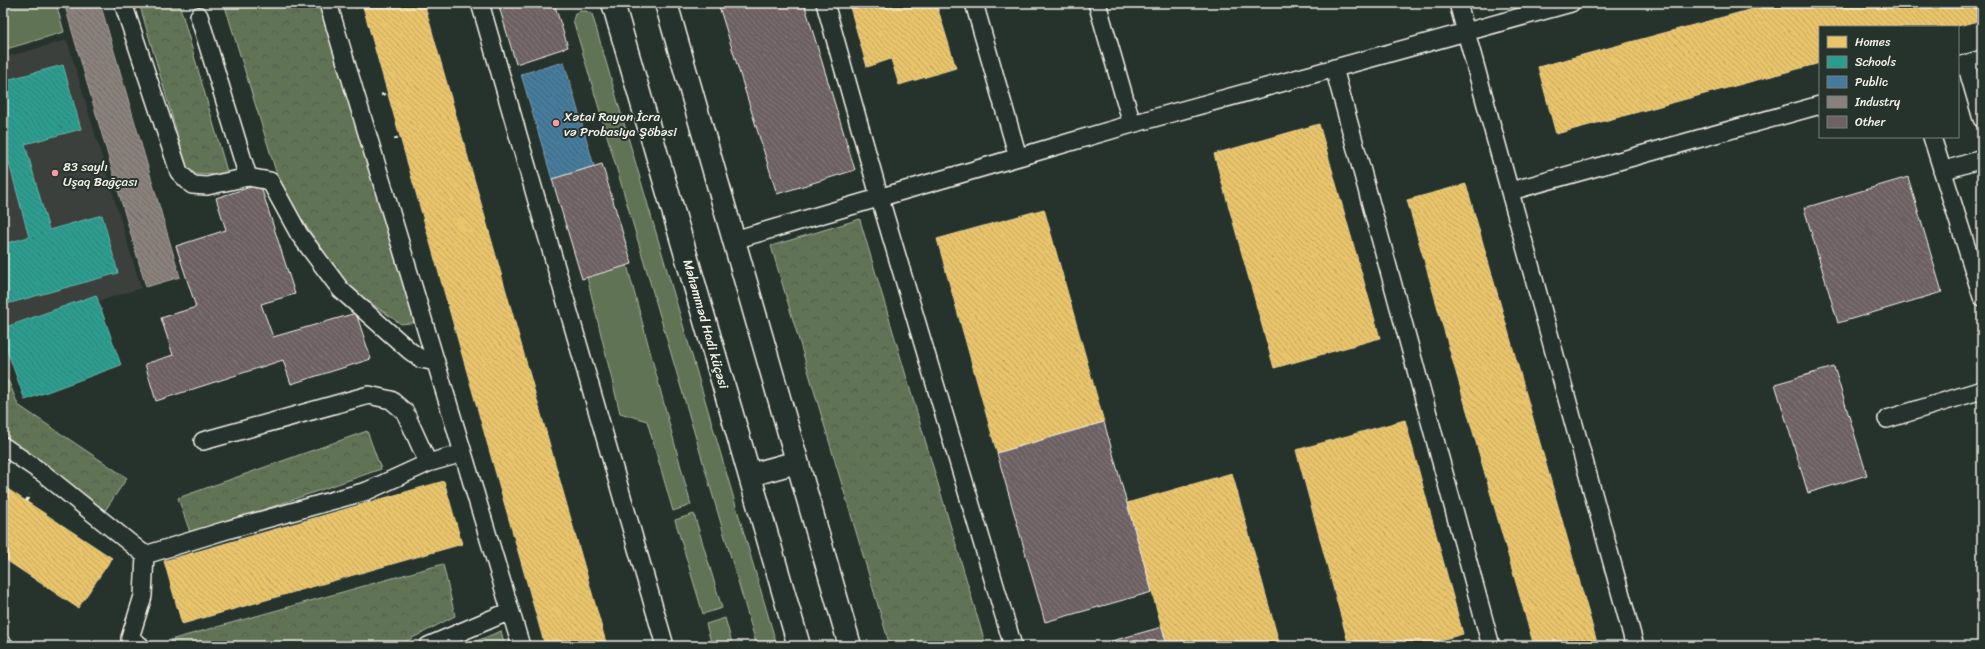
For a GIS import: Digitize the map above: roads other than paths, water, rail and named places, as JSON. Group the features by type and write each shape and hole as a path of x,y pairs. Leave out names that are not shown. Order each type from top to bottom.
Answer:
{"street":[{"name":"Məhəmməd Hadi küçəsi","path":"613,3 799,646"},
{"path":"666,3 850,646"},
{"path":"750,475 797,462"}],"lane":[{"path":"122,3 179,172 192,185 207,186 248,177 270,181 299,234 341,290 410,351 421,359 436,362"},
{"path":"328,3 521,646"},
{"path":"480,3 665,646"},
{"path":"825,3 880,199 1013,646"},
{"path":"974,3 1018,158"},
{"path":"1097,3 1132,124"},
{"path":"1458,3 1635,646"},
{"path":"734,240 880,199 1132,124 1570,3"},
{"path":"199,16 248,177"},
{"path":"1969,63 1982,119"},
{"path":"1334,68 1491,646"},
{"path":"1510,191 1819,105"},
{"path":"1932,138 1982,297"},
{"path":"1942,171 1982,159"},
{"path":"1886,419 1982,390"},
{"path":"203,441 369,395 391,400 405,412 428,463"},
{"path":"3,446 44,474 145,555"},
{"path":"145,555 230,529 367,491 428,463 463,453"},
{"path":"141,646 130,638 142,596 145,555"},
{"path":"428,646 510,610"}],"place":[{"name":"Xətai Rayon İcra və Probasiya Şöbəsi","path":"556,123"},
{"name":"83 saylı Uşaq Bağçası","path":"55,173"}]}
